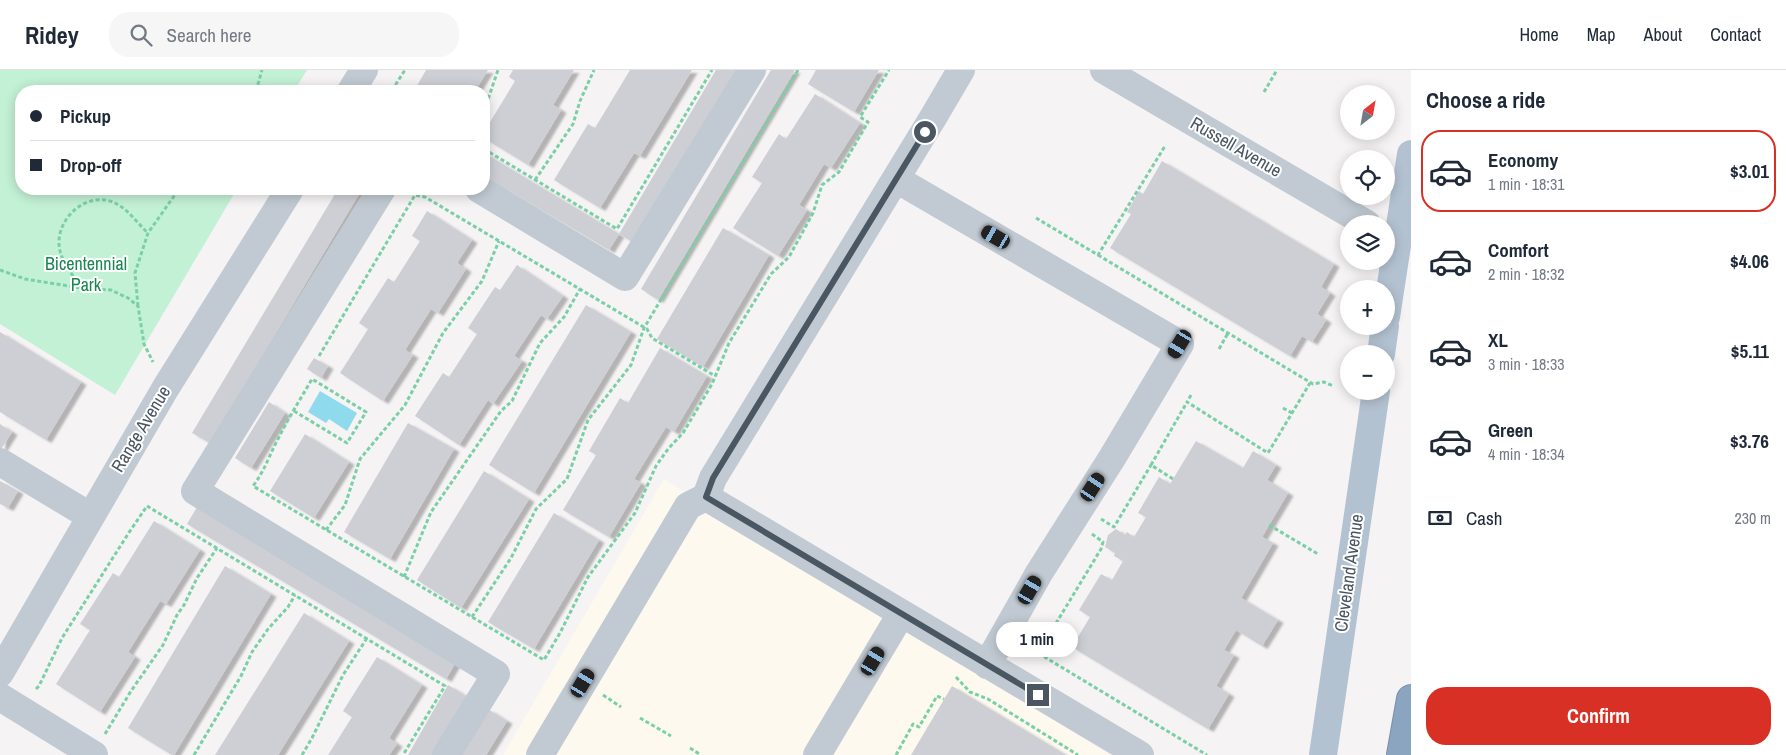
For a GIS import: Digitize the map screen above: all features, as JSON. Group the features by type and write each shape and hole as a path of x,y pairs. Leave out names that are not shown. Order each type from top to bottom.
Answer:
{"highway":[{"path":"1401,755 1411,699"}],"main road":[{"path":"1395,221 1411,154"},
{"name":"Cleveland Avenue","path":"1323,755 1375,400"}],"street":[{"path":"355,85 364,70"},
{"path":"489,195 625,277 752,70"},
{"path":"540,755 688,506 706,497 713,478 961,70"},
{"name":"Russell Avenue","path":"1104,70 1352,215"},
{"path":"896,179 1180,344 1112,458 1039,573 987,665"},
{"name":"Range Avenue","path":"0,674 165,389 286,195"},
{"path":"378,195 195,491 496,674 446,755"},
{"path":"0,462 90,516"},
{"path":"706,497 1140,755"},
{"path":"817,755 901,614"},
{"path":"0,697 99,745"}],"path":[{"path":"258,85 262,70"},
{"path":"396,85 405,70"},
{"path":"490,93 498,70"},
{"path":"535,180 573,124 580,101 594,70"},
{"path":"490,153 617,229 712,70"},
{"path":"472,617 511,558 536,509 567,479 588,420 631,366 644,328 798,70"},
{"path":"294,410 348,443 366,412 312,379 294,410 276,441 262,474 252,486 544,660 588,577 635,513 656,466 668,449 684,433 715,376 733,335 771,274 789,257 813,213 822,185 838,172 868,122 860,117 889,70"},
{"path":"1264,92 1277,70"},
{"path":"1098,255 1165,146"},
{"path":"165,389 144,344 135,273 148,233 175,195"},
{"path":"319,356 415,195 425,197 580,289 644,328 652,338 715,376"},
{"path":"80,288 63,261 60,249 59,238 70,213 81,205 96,200 110,201 120,206 148,233"},
{"path":"1036,218 1310,383 1324,382 1333,386"},
{"path":"326,530 345,504 360,460 405,405 442,333 482,282 499,241"},
{"path":"0,270 25,279 80,288 111,290 128,298 138,306"},
{"path":"404,577 431,512 501,411 512,401 540,342 564,317 580,289"},
{"path":"1219,349 1228,333"},
{"path":"1187,402 1268,453 1310,383"},
{"path":"1099,518 1114,527 1191,395"},
{"path":"1283,408 1292,413"},
{"path":"1151,465 1173,479"},
{"path":"33,691 40,686 62,638 147,506 445,686 403,755"},
{"path":"1269,525 1318,554"},
{"path":"1090,532 1103,542 1101,550 1038,653 1207,755"},
{"path":"99,745 131,690 163,645 197,578 218,548"},
{"path":"194,755 241,676 252,652 268,629 288,607 295,595"},
{"path":"302,755 343,676 367,638"},
{"path":"953,673 970,692 988,699 1078,755"},
{"path":"896,755 913,724 919,727 937,696 944,699"},
{"path":"640,718 671,736"},
{"path":"690,748 702,755"}],"shaded area":[{"path":"664,479 1110,755 503,755"}],"green space":[{"name":"Bicentennial Park","path":"0,70 307,70 298,85 15,85 15,195 233,195 115,395 0,324"}],"water":[{"path":"320,391 357,413 347,431 329,419 326,423 308,412"}],"building":[{"path":"426,70 488,70 479,85 417,85"},
{"path":"513,70 574,70 553,105 561,110 528,165 490,142 490,122 515,81 509,77"},
{"path":"630,70 692,70 640,156 634,153 600,208 554,180 588,124 595,128"},
{"path":"716,70 740,70 636,244 619,234"},
{"path":"771,70 795,70 658,300 641,289"},
{"path":"816,70 879,70 854,112 808,84"},
{"path":"815,94 860,123 831,168 824,164 799,205 807,210 778,256 733,228 762,183 752,177 779,134 786,139"},
{"path":"490,157 619,234 609,250 490,180"},
{"path":"1162,161 1334,264 1321,287 1330,293 1317,314 1326,320 1312,342 1302,336 1290,356 1110,248 1131,214 1127,212 1139,191 1143,194"},
{"path":"334,195 358,195 210,443 192,433"},
{"path":"427,211 472,240 457,263 466,269 438,313 431,309 405,350 413,355 383,401 340,373 368,329 359,323 388,278 394,282 420,241 412,236"},
{"path":"723,228 769,255 703,367 657,339"},
{"path":"517,265 563,296 547,319 541,315 514,356 522,361 493,404 488,400 459,445 415,416 443,373 449,377 477,334 468,328 495,287 500,290"},
{"path":"586,305 631,332 534,493 489,465"},
{"path":"0,332 81,382 46,440 0,412"},
{"path":"660,348 707,376 674,432 666,427 634,479 641,483 609,537 563,510 596,455 589,451 620,398 628,403"},
{"path":"314,358 328,366 321,378 307,369"},
{"path":"269,402 285,413 251,468 235,458"},
{"path":"408,423 454,449 390,559 344,532"},
{"path":"0,424 12,432 0,451"},
{"path":"305,434 349,462 314,518 270,491"},
{"path":"1196,441 1243,468 1253,451 1276,465 1267,480 1288,493 1262,537 1273,543 1241,598 1278,620 1262,646 1236,630 1224,650 1234,655 1216,686 1229,694 1208,729 1072,647 1090,617 1079,610 1101,574 1112,580 1123,561 1114,556 1115,553 1105,547 1108,535 1116,529 1125,535 1127,532 1134,537 1146,517 1138,513 1159,477 1170,484"},
{"path":"484,471 529,499 461,608 417,580"},
{"path":"0,481 18,491 8,508 0,504"},
{"path":"197,507 456,662 446,679 187,524"},
{"path":"554,513 599,540 534,649 488,622"},
{"path":"154,521 200,550 166,604 160,601 128,652 135,657 100,712 56,684 90,630 80,624 113,573 119,577"},
{"path":"225,566 271,594 174,755 172,755 128,728"},
{"path":"304,613 349,641 278,755 215,755"},
{"path":"377,657 422,685 389,738 397,744 389,755 328,755 352,717 343,711"},
{"path":"448,685 466,696 431,755 408,755"},
{"path":"952,686 1066,755 911,755"},
{"path":"488,709 507,721 486,755 460,755"}],"route":[{"path":"925,132 863,230 726,456 713,478 706,497 1038,695"}]}
